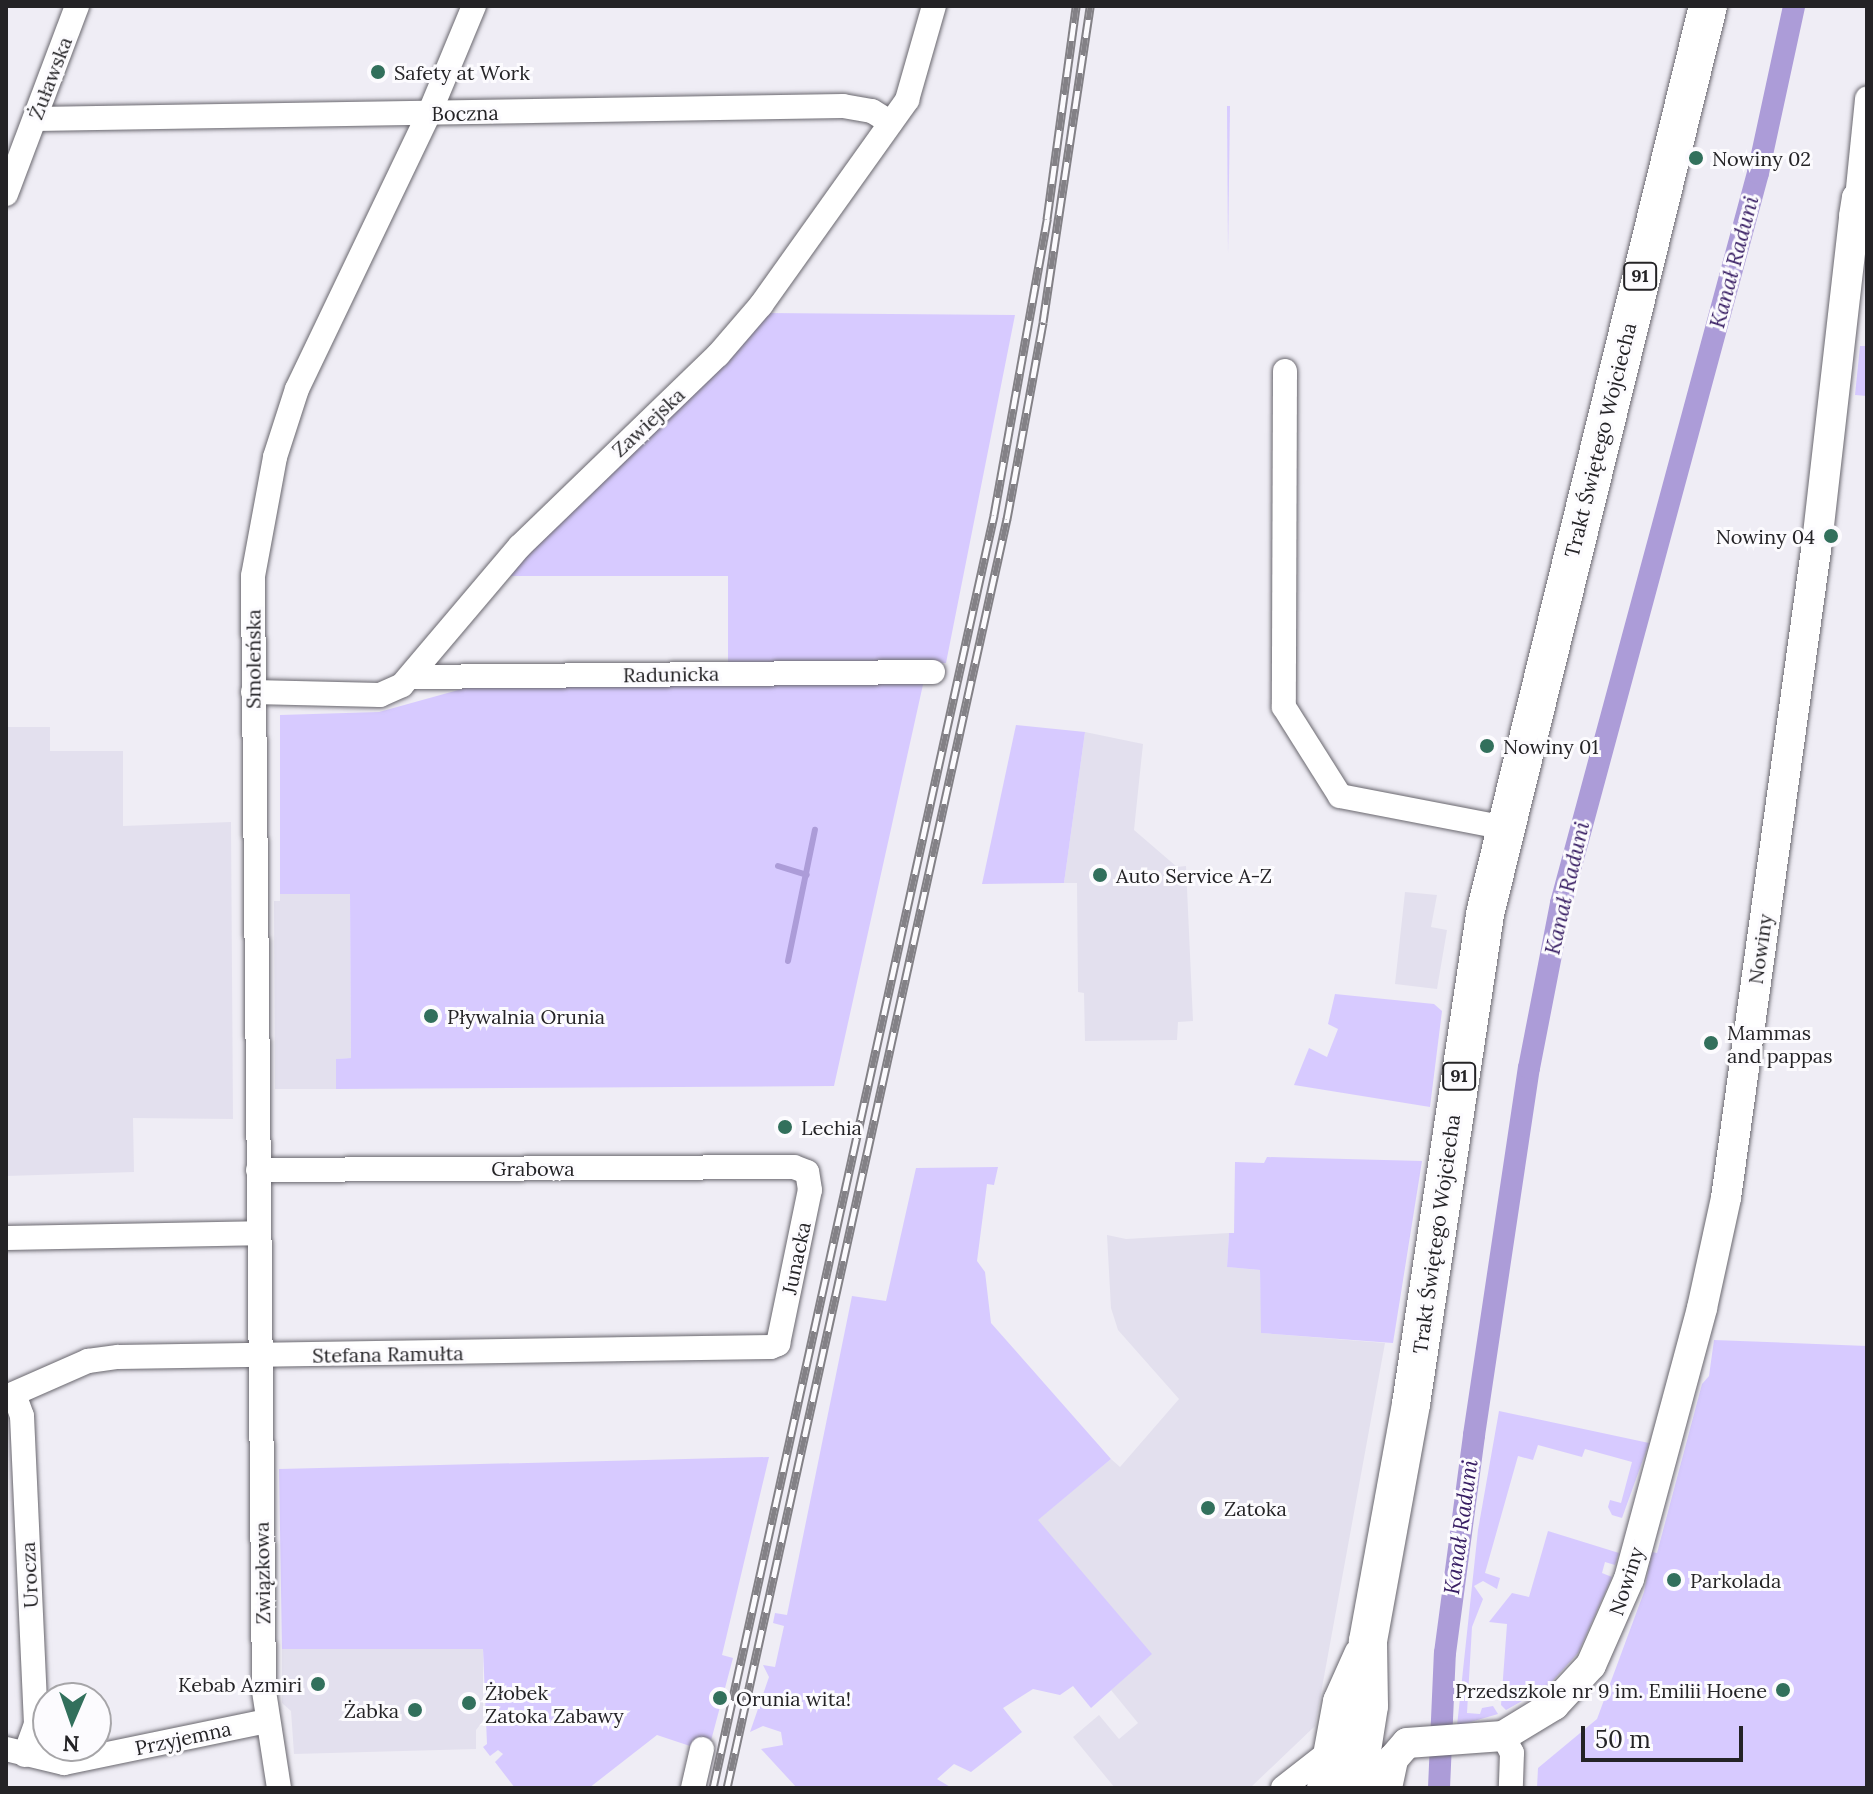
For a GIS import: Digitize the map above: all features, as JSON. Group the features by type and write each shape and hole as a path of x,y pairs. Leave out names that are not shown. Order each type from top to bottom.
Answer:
{"main road":[{"name":"Trakt Świętego Wojciecha","path":"1349,1779 1342,1702 1368,1641 1411,1404 1470,1001 1506,828 1708,6"}],"street":[{"name":"Żuławska","path":"6,194 77,6"},
{"name":"Smoleńska","path":"258,1356 253,576 282,427 429,114 474,6"},
{"name":"Zawiejska","path":"253,692 380,695 410,677 520,546 718,355 761,305 891,123 914,82 934,6"},
{"name":"Nowiny","path":"1349,1779 1400,1748 1418,1741 1503,1736 1540,1716 1580,1678 1618,1610 1713,1262 1817,543 1862,198 1867,99"},
{"name":"Boczna","path":"35,119 843,106 872,111 891,123"},
{"path":"1285,371 1284,707 1340,796 1506,828"},
{"name":"Radunicka","path":"410,677 933,672"},
{"name":"Grabowa","path":"258,1170 794,1167 807,1172"},
{"name":"Junacka","path":"778,1344 810,1190 807,1172"},
{"path":"6,1238 258,1233"},
{"name":"Stefana Ramułta","path":"10,1396 103,1358 778,1344"},
{"name":"Związkowa","path":"258,1356 266,1721 279,1788"},
{"name":"Urocza","path":"10,1396 22,1416 36,1724 15,1752"},
{"name":"Przyjemna","path":"15,1752 64,1763 266,1721"},
{"path":"1503,1736 1512,1753 1511,1788"},
{"path":"693,1788 702,1749"},
{"path":"1283,1788 1349,1779"}],"shaded area":[{"path":"1227,106 1230,106 1228,255"},
{"path":"766,313 1015,315 946,663 728,666 728,576 507,576"},
{"path":"1860,346 1867,346 1867,396 1855,395"},
{"path":"924,680 834,1086 336,1089 336,1059 351,1058 350,894 280,894 280,715 379,712 480,684"},
{"path":"1016,725 1085,732 1064,883 982,884"},
{"path":"6,727 50,727 50,751 123,751 123,826 231,822 233,1119 133,1118 134,1172 6,1176"},
{"path":"1085,732 1143,744 1134,830 1177,867 1186,866 1193,1021 1178,1022 1177,1040 1085,1041 1084,993 1078,992 1077,883 1064,883"},
{"path":"1405,892 1437,895 1431,927 1447,930 1437,989 1395,984"},
{"path":"350,893 351,1058 336,1059 336,1089 275,1089 274,901 280,901 280,894"},
{"path":"1335,994 1434,1004 1442,1011 1430,1107 1294,1085 1309,1048 1327,1057 1338,1029 1328,1024"},
{"path":"1267,1157 1422,1161 1393,1343 1261,1333 1260,1270 1227,1267 1229,1233 1234,1233 1235,1162 1264,1163"},
{"path":"998,1167 994,1185 987,1184 977,1261 985,1272 991,1323 1111,1459 1038,1520 1152,1654 1091,1708 1073,1686 1060,1695 1033,1689 1003,1708 1022,1732 971,1772 954,1764 937,1779 952,1788 797,1788 761,1749 783,1745 781,1732 763,1726 750,1732 769,1677 763,1665 775,1667 784,1626 773,1623 775,1613 787,1615 852,1296 886,1301 916,1168"},
{"path":"1229,1233 1227,1267 1260,1270 1262,1333 1385,1343 1315,1726 1250,1788 1115,1788 1073,1737 1099,1715 1119,1739 1138,1723 1111,1690 1151,1654 1037,1520 1111,1459 1120,1467 1179,1399 1118,1330 1111,1308 1107,1235 1126,1239"},
{"path":"1714,1340 1867,1346 1867,1788 1537,1788 1538,1768 1597,1719 1644,1592 1652,1552 1657,1553 1702,1384 1709,1376"},
{"path":"1499,1411 1649,1443 1622,1518 1612,1515 1608,1507 1610,1500 1621,1503 1632,1462 1585,1449 1582,1457 1538,1445 1533,1460 1518,1456 1485,1573 1500,1578 1497,1589 1483,1581 1474,1586 1483,1599 1472,1627 1467,1713 1480,1714 1482,1708 1493,1706 1498,1714 1457,1726 1478,1530"},
{"path":"769,1457 722,1655 733,1658 708,1752 657,1735 589,1788 515,1788 495,1762 503,1754 498,1750 490,1756 483,1747 487,1744 483,1649 282,1649 279,1469"},
{"path":"1548,1531 1619,1553 1615,1565 1605,1562 1602,1573 1612,1577 1578,1653 1547,1687 1506,1710 1501,1705 1507,1624 1489,1622 1512,1593 1529,1597"},
{"path":"483,1648 483,1721 476,1730 476,1749 294,1754 291,1711 282,1703 282,1649"}],"waterway":[{"name":"Kanał Raduni","path":"1439,1788 1445,1653 1474,1435 1529,1068 1561,903 1758,173 1794,6"},
{"path":"788,961 815,830"},
{"path":"778,866 807,875"}],"railway":[{"path":"713,1788 994,515 1047,219 1076,6"},
{"path":"727,1788 1007,519 1043,322 1090,6"}],"place":[{"name":"Safety at Work","path":"378,72"},
{"name":"Nowiny 02","path":"1696,158"},
{"name":"Nowiny 04","path":"1831,536"},
{"name":"Nowiny 01","path":"1487,746"},
{"name":"Auto Service A-Z","path":"1100,875"},
{"name":"Pływalnia Orunia","path":"431,1016"},
{"name":"Mammas and pappas","path":"1711,1043"},
{"name":"Lechia","path":"785,1127"},
{"name":"Zatoka","path":"1208,1508"},
{"name":"Parkolada","path":"1674,1580"},
{"name":"Kebab Azmiri","path":"318,1684"},
{"name":"Przedszkole nr 9 im. Emilii Hoene","path":"1783,1690"},
{"name":"Orunia wita!","path":"720,1698"},
{"name":"Żłobek Zatoka Zabawy","path":"469,1703"},
{"name":"Żabka","path":"415,1710"}]}
